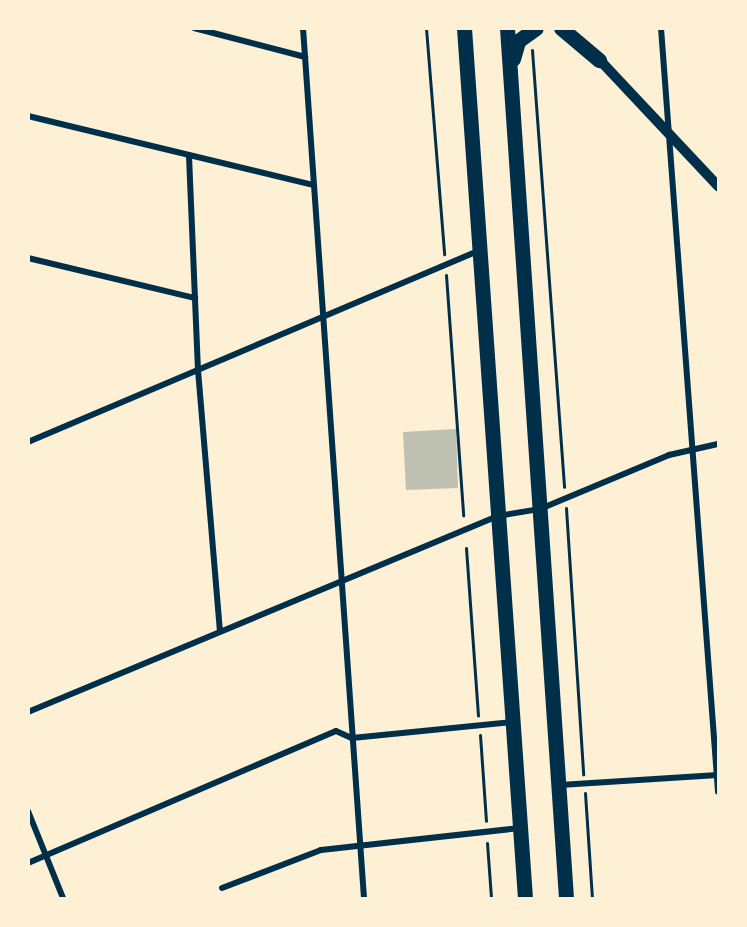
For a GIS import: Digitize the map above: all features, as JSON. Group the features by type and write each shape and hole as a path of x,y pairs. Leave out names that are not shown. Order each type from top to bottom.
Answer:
{"main road":[{"path":"464,28 525,898"},
{"path":"507,28 566,898"},
{"path":"561,28 599,60"},
{"path":"510,70 518,41 535,36"}],"street":[{"path":"194,28 305,57"},
{"path":"303,28 364,898"},
{"path":"570,28 718,186"},
{"path":"661,28 666,131 695,452 718,792"},
{"path":"28,116 314,186"},
{"path":"189,156 198,370 220,630"},
{"path":"28,442 480,251"},
{"path":"28,258 195,298"},
{"path":"28,712 498,516 540,509 669,455 718,446"},
{"path":"28,863 336,731 352,738 513,722"},
{"path":"558,785 718,775"},
{"path":"28,811 63,898"},
{"path":"222,888 321,850 360,843 520,828"}],"path":[{"path":"535,36 592,898"}],"building":[{"path":"456,429 458,488 406,490 403,432"}]}
